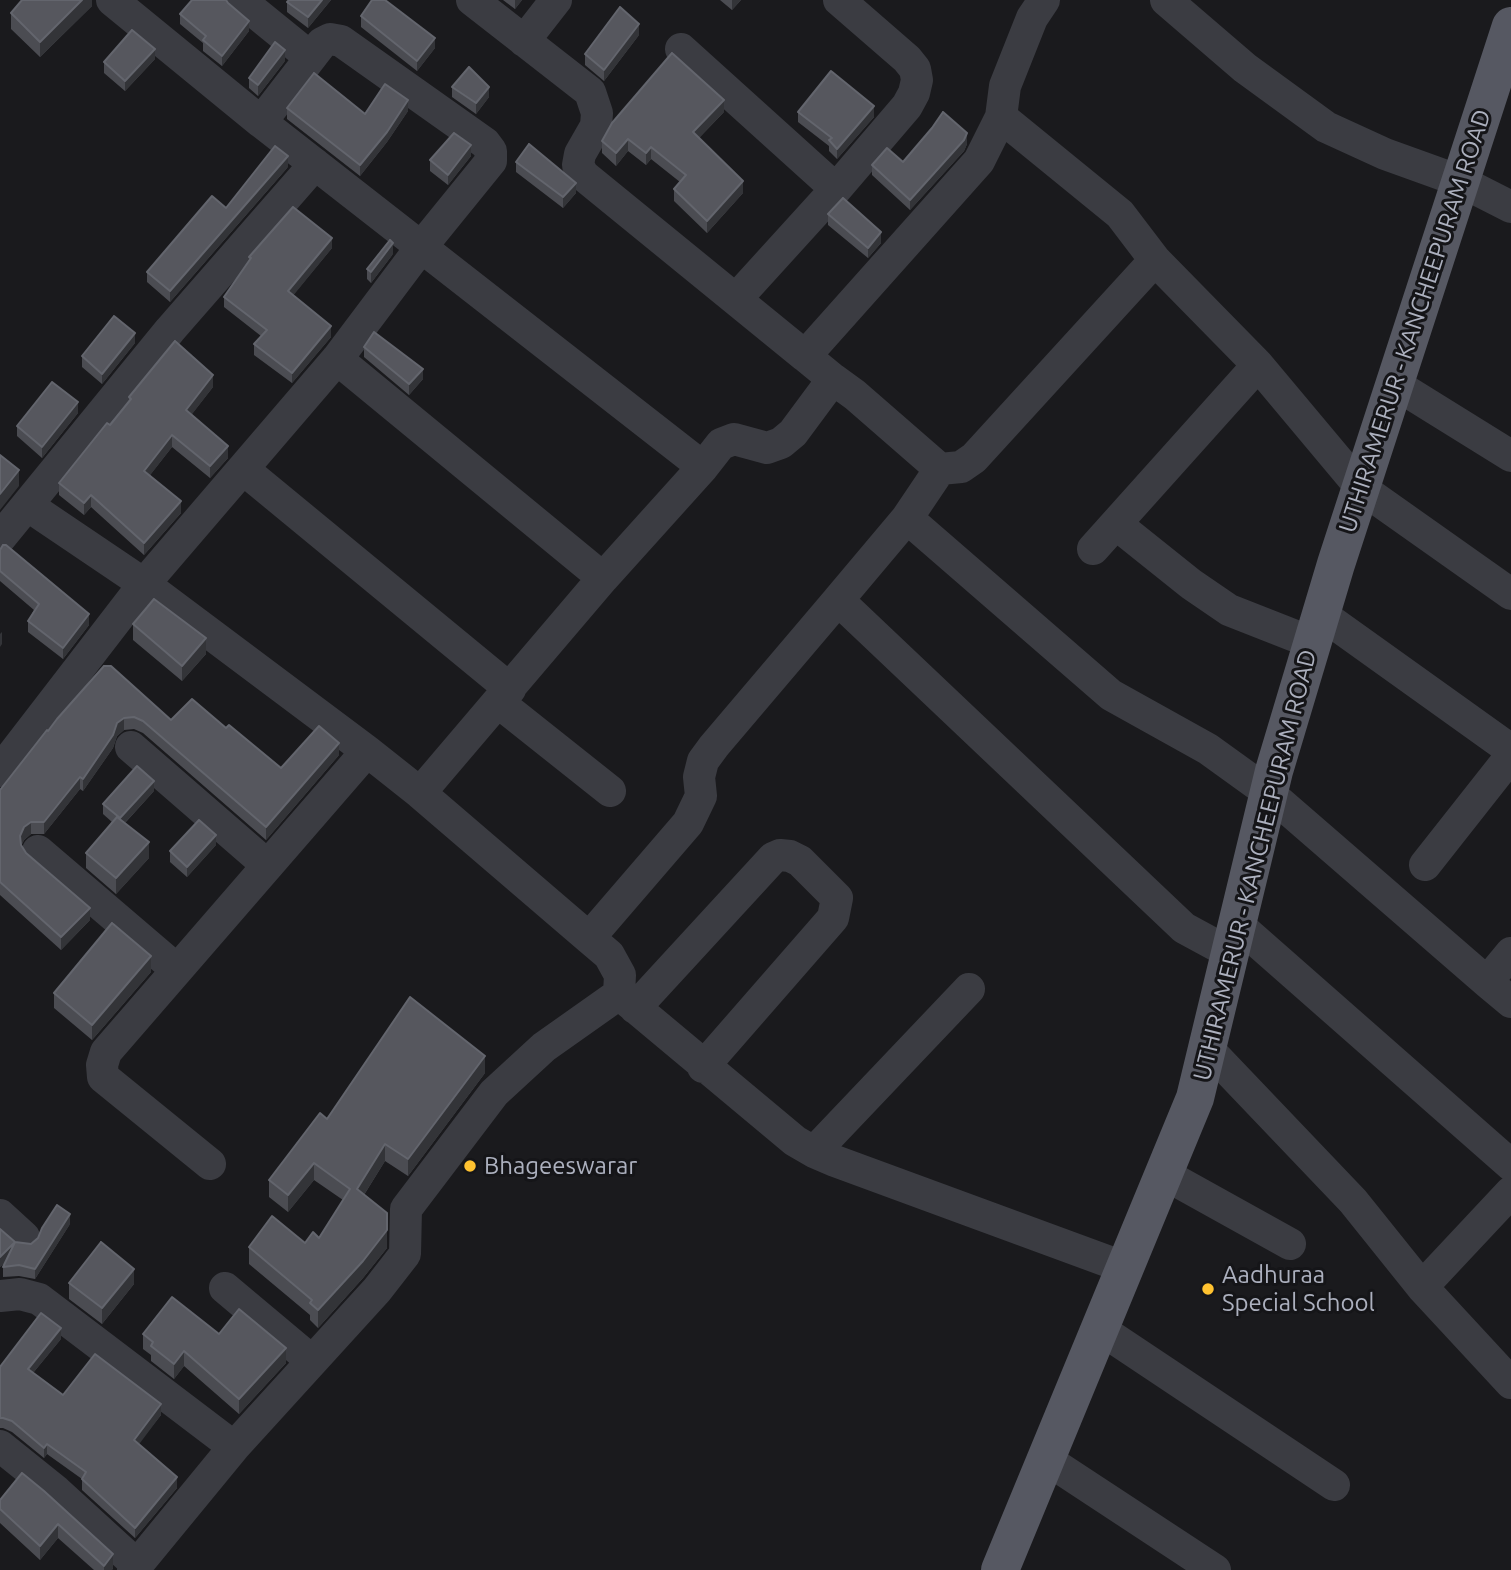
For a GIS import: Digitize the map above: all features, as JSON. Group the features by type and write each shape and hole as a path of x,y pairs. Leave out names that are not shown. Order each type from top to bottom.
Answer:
{"main road":[{"name":"UTHIRAMERUR - KANCHEEPURAM ROAD","path":"1000,1570 1195,1098 1269,793 1317,628 1460,181 1509,39"}],"street":[{"path":"240,0 310,57"},
{"path":"472,0 590,92 595,103 596,126 580,154 578,165 583,175 855,395 940,469 961,467 974,458 1155,260"},
{"path":"524,41 556,0"},
{"path":"736,299 907,106 917,80 915,69 907,59 839,0"},
{"path":"805,356 979,160 1001,117 1005,86 1032,18 1044,0"},
{"path":"1166,0 1245,68 1326,127 1385,154 1460,181 1511,207"},
{"path":"124,4 261,122 703,467"},
{"path":"0,771 144,584 337,359 422,246 491,161 491,151 485,143 341,41 330,39 322,43 310,57 261,122"},
{"path":"681,49 836,188"},
{"path":"1001,117 1120,214 1155,260 1366,473 1511,594"},
{"path":"0,538 170,330 315,164"},
{"path":"337,359 603,578"},
{"path":"1093,549 1258,365"},
{"path":"420,793 721,444 734,439 767,448 781,443 793,433 833,379"},
{"path":"1393,389 1511,456"},
{"path":"589,938 688,823 701,796 699,777 703,761 714,746 907,518 940,469"},
{"path":"243,470 610,791"},
{"path":"27,505 144,584 420,793 609,955 620,975 627,1001 795,1141 835,1161 1126,1268"},
{"path":"907,518 1111,695 1208,749 1269,793 1511,1002"},
{"path":"1116,524 1191,584 1230,610 1317,628 1511,750"},
{"path":"838,600 1184,928 1234,939 1511,1165"},
{"path":"131,747 267,865"},
{"path":"210,1164 103,1077 102,1065 106,1052 367,751"},
{"path":"1425,865 1511,756"},
{"path":"38,851 176,969"},
{"path":"0,1446 56,1491 135,1567 234,1447 377,1290 405,1254 406,1209 495,1093 544,1047 627,1001 773,858 780,855 790,856 800,861 837,898 833,918 703,1067"},
{"path":"1487,982 1511,953"},
{"path":"814,1152 969,989"},
{"path":"1208,1049 1353,1200 1422,1287 1511,1383"},
{"path":"1164,1174 1290,1244"},
{"path":"1422,1287 1511,1192"},
{"path":"0,1215 23,1237"},
{"path":"225,1288 313,1361"},
{"path":"0,1296 20,1294 39,1299 234,1447"},
{"path":"1100,1329 1334,1485"},
{"path":"1046,1459 1214,1570"}],"building":[{"path":"22,0 82,0 40,42 11,13"},
{"path":"192,0 226,0 249,21 222,56 203,40 206,36 180,14"},
{"path":"322,0 308,17 287,2"},
{"path":"372,0 385,0 435,38 417,61 361,16"},
{"path":"620,7 639,24 604,70 585,54"},
{"path":"132,30 155,49 125,81 104,62"},
{"path":"275,42 285,50 258,85 249,78"},
{"path":"672,53 724,100 693,132 743,181 707,221 674,189 686,175 651,147 646,153 628,139 616,153 602,141 612,123"},
{"path":"469,67 489,87 476,103 452,87"},
{"path":"831,71 874,106 837,149 829,140 832,138 798,112"},
{"path":"314,73 365,114 385,84 408,100 387,132 360,165 287,108"},
{"path":"943,112 967,133 964,140 910,200 872,165 887,148 903,162"},
{"path":"454,133 471,145 448,175 430,160"},
{"path":"529,144 576,183 563,197 516,162"},
{"path":"275,146 288,156 170,291 147,272 212,196 226,208"},
{"path":"843,198 881,232 868,248 828,214"},
{"path":"293,207 332,238 288,291 331,326 292,373 254,344 267,330 224,297 251,258 249,257"},
{"path":"390,240 393,243 371,272 367,269"},
{"path":"114,316 135,333 102,374 82,356"},
{"path":"374,332 423,369 409,384 364,347"},
{"path":"175,341 213,375 186,410 228,446 210,466 172,435 144,471 181,501 144,543 91,495 84,503 59,483 107,423 110,425 131,399 129,397"},
{"path":"52,382 78,402 42,447 17,426"},
{"path":"0,455 19,470 0,494"},
{"path":"3,545 89,614 63,648 28,621 39,604 0,571 0,550"},
{"path":"154,599 206,638 182,666 133,624"},
{"path":"104,666 111,666 171,720 192,699 226,728 229,725 281,768 319,726 339,743 266,827 143,721 134,717 124,718 117,723 113,735 83,779 80,777 44,822 31,822 24,827 20,836 26,853 90,908 61,937 0,882 0,790 47,730"},
{"path":"137,766 154,781 120,818 103,804"},
{"path":"117,817 149,842 116,878 86,853"},
{"path":"199,820 216,835 187,867 170,851"},
{"path":"112,923 151,956 92,1025 54,993"},
{"path":"410,997 485,1056 408,1159 385,1144 357,1189 387,1213 387,1230 318,1310 310,1303 312,1300 249,1247 272,1216 305,1243 313,1232 319,1238 350,1189 314,1163 288,1195 269,1180 320,1113 327,1119"},
{"path":"57,1205 70,1214 35,1269 19,1265 3,1267 15,1242 31,1244 38,1238"},
{"path":"0,1229 15,1242 0,1257"},
{"path":"101,1242 134,1269 102,1308 69,1283"},
{"path":"172,1297 219,1334 239,1309 286,1348 239,1399 184,1351 174,1364 151,1346 153,1342 143,1334"},
{"path":"41,1313 61,1328 28,1369 63,1395 95,1354 161,1404 134,1440 177,1477 135,1528 82,1479 86,1472 47,1444 44,1448 12,1421 0,1418 0,1367"},
{"path":"22,1473 113,1554 104,1566 58,1524 40,1546 0,1509 0,1500"}],"place":[{"name":"Bhageeswarar","path":"470,1166"},
{"name":"Aadhuraa Special School","path":"1208,1289"}]}
